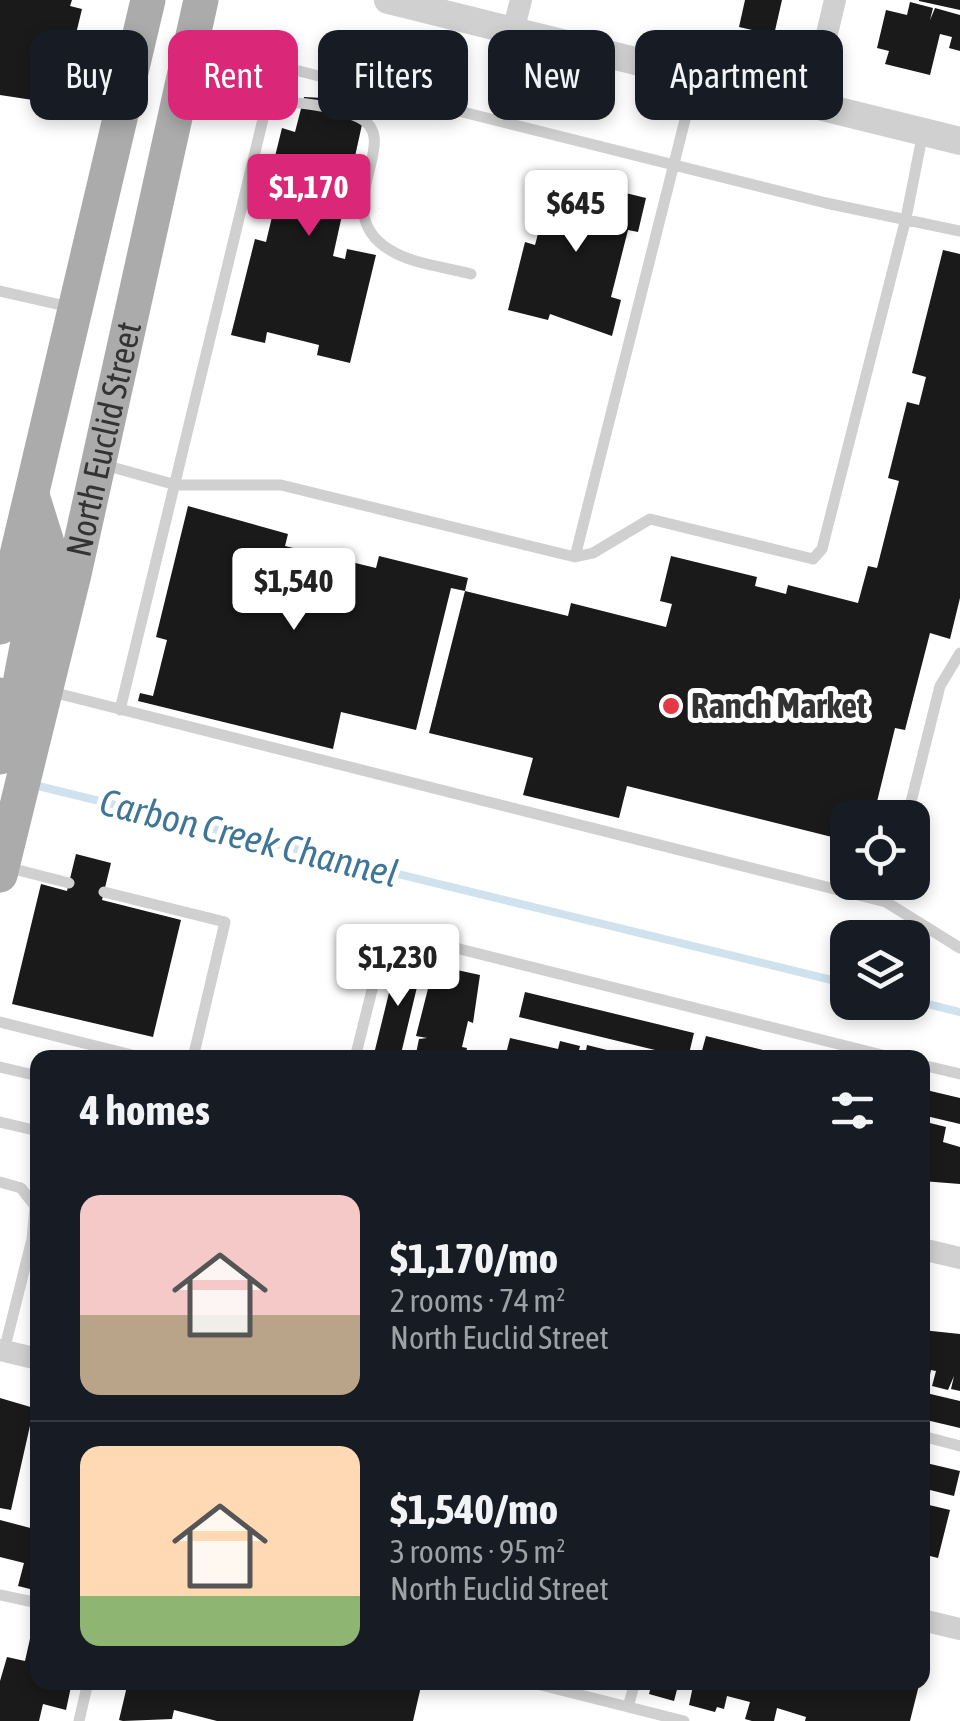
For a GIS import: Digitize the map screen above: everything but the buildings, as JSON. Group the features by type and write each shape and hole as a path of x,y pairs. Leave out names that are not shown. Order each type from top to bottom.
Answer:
{"main road":[{"name":"North Euclid Street","path":"0,628 148,0"},
{"name":"North Euclid Street","path":"1,871 11,830 12,746 44,690 201,0"},
{"path":"32,494 48,543 21,678 44,690"},
{"path":"0,695 9,702 12,746"}],"street":[{"path":"388,0 434,6 510,30"},
{"path":"513,30 521,0"},
{"path":"828,30 835,0"},
{"path":"843,113 960,141"},
{"path":"930,1251 960,1258"},
{"path":"2,1350 30,1357"},
{"path":"930,1622 960,1629"}],"lane":[{"path":"298,71 826,202 960,231"},
{"path":"298,106 361,118 372,129 376,142 360,210 364,222 385,248 471,274"},
{"path":"120,710 262,120"},
{"path":"574,557 685,120"},
{"path":"96,462 176,485 282,485 574,557 593,553 650,519 812,559 822,548 906,218 923,132"},
{"path":"0,291 74,308"},
{"path":"912,800 940,686 960,653"},
{"path":"44,690 886,902 960,948"},
{"path":"1,871 69,883"},
{"path":"104,892 225,922 195,1050"},
{"path":"357,1050 381,954 400,934 862,1050"},
{"path":"0,1022 112,1050"},
{"path":"0,1066 30,1074"},
{"path":"930,1066 960,1074"},
{"path":"0,1122 30,1129"},
{"path":"0,1182 21,1188 30,1200"},
{"path":"2,1350 30,1245"},
{"path":"930,1438 960,1446"},
{"path":"0,1596 30,1602"},
{"path":"79,1721 86,1690"},
{"path":"561,1690 684,1721"},
{"path":"628,1707 633,1690"}],"waterway":[{"name":"Carbon Creek Channel","path":"34,785 830,980"},
{"name":"Carbon Creek Channel","path":"930,1004 960,1012"}],"place":[{"name":"Ranch Market","path":"671,706"}]}
